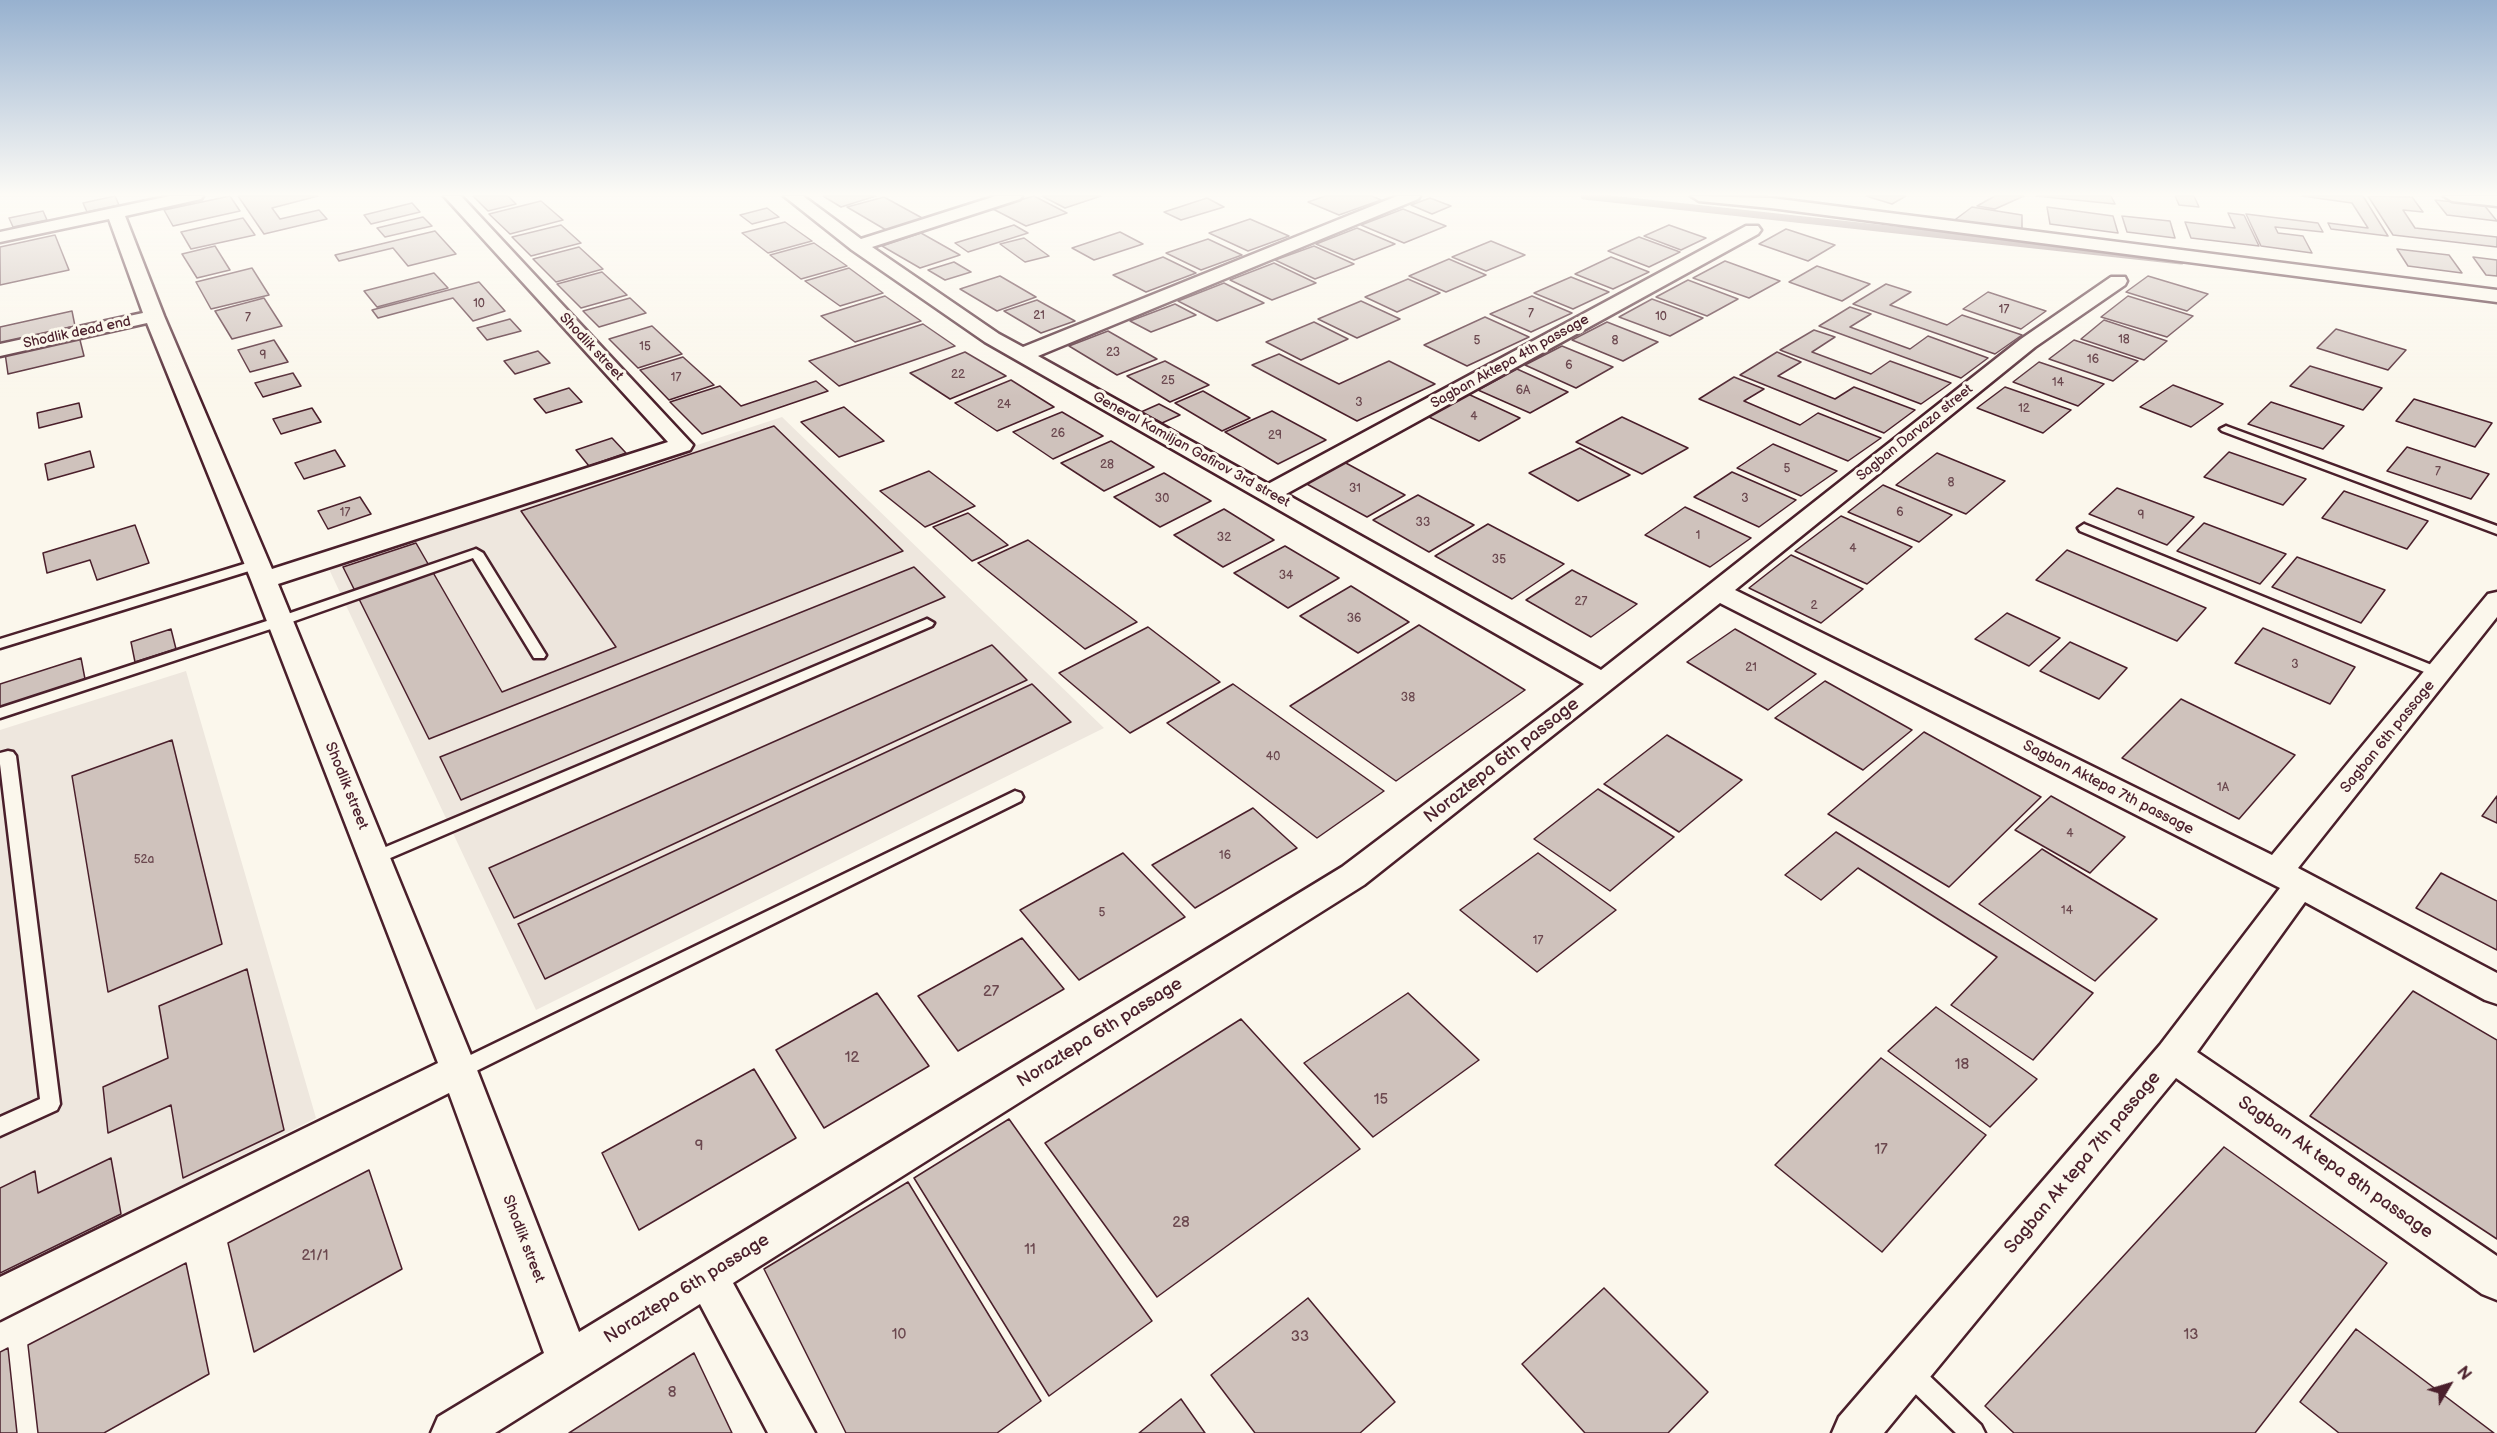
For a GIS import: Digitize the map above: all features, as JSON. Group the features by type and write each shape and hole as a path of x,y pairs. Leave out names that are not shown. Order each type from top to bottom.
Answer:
{"street":[{"name":"Shodlik street","path":"134,263 281,621 459,1070 569,1363"},
{"name":"Shodlik street","path":"261,572 682,445 514,263"},
{"name":"General Kamiljan Gafirov 3rd street","path":"883,263 992,338 1603,683"},
{"path":"1022,355 1248,263"},
{"name":"Sagban Aktepa 4th passage","path":"1268,494 1692,263"},
{"path":"2249,263 2497,296"},
{"name":"Sagban Darvaza street","path":"1717,591 2028,343 2118,281"},
{"name":"Shodlik dead end","path":"0,350 154,316"},
{"name":"Noraztepa 6th passage","path":"454,1433 1353,876 1603,683 1717,591"},
{"name":"Sagban Aktepa 7th passage","path":"1717,591 2288,878 2497,990"},
{"name":"Sagban 6th passage","path":"2288,878 2439,673 2497,600"},
{"name":"Sagban Ak tepa 7th passage","path":"1855,1433 2174,1056 2288,878"},
{"name":"Sagban Ak tepa 8th passage","path":"2174,1056 2497,1280"},
{"path":"0,1299 459,1070"},
{"path":"707,1276 792,1433"}],"lane":[{"path":"2226,429 2497,530"},
{"path":"2084,528 2439,673"},
{"path":"0,713 281,621 476,553 539,655"},
{"path":"0,644 261,572"},
{"path":"375,858 927,623"},
{"path":"0,759 8,756 50,1104 0,1127"},
{"path":"459,1070 1015,797"},
{"path":"1907,1370 1973,1433"}],"shaded area":[{"path":"782,417 1104,728 536,1010 328,567"},
{"path":"186,671 316,1118 0,1277 0,730"}],"building":[{"path":"0,263 66,263 69,270 0,285"},
{"path":"188,263 226,263 230,270 197,278"},
{"path":"405,263 421,263 408,266"},
{"path":"537,263 596,263 603,269 556,282"},
{"path":"780,263 843,263 847,266 801,279"},
{"path":"911,263 936,263 920,268"},
{"path":"955,263 971,272 945,280 928,270"},
{"path":"1147,263 1175,263 1196,273 1146,292 1113,275"},
{"path":"1186,263 1220,263 1201,270"},
{"path":"1274,263 1316,283 1272,300 1230,280"},
{"path":"1281,263 1354,264 1315,279"},
{"path":"1440,263 1458,263 1486,275 1446,292 1409,276"},
{"path":"1466,263 1506,263 1486,271"},
{"path":"1599,263 1626,263 1649,272 1613,289 1575,274"},
{"path":"1638,263 1658,263 1649,267"},
{"path":"1721,263 1730,263 1780,281 1749,298 1693,278"},
{"path":"2406,263 2455,263 2462,273 2408,266"},
{"path":"2477,263 2497,263 2497,276 2486,275"},
{"path":"1817,266 1870,284 1842,301 1789,282"},
{"path":"252,268 269,295 211,309 196,282"},
{"path":"849,268 883,293 840,306 805,281"},
{"path":"602,272 627,295 581,308 557,284"},
{"path":"434,273 448,288 377,307 364,291"},
{"path":"1000,276 1036,297 997,311 960,289"},
{"path":"2148,276 2208,294 2187,311 2126,292"},
{"path":"1571,277 1609,292 1573,309 1534,293"},
{"path":"1408,279 1440,293 1397,312 1365,297"},
{"path":"1688,280 1738,299 1707,316 1656,297"},
{"path":"479,282 505,311 473,321 453,298 378,318 372,310"},
{"path":"1224,283 1264,303 1217,321 1178,301"},
{"path":"1886,284 1911,292 1890,305 1947,325 1962,315 2022,335 1995,354 1853,304"},
{"path":"1988,292 2046,311 2021,329 1963,309"},
{"path":"885,296 921,321 855,342 821,316"},
{"path":"1532,296 1572,313 1531,332 1490,314"},
{"path":"2128,296 2193,316 2167,337 2101,317"},
{"path":"264,298 282,326 232,339 215,311"},
{"path":"630,298 646,313 599,327 583,311"},
{"path":"1652,299 1703,318 1670,336 1619,317"},
{"path":"1037,300 1075,321 1041,333 1004,311"},
{"path":"1361,301 1400,319 1357,338 1318,319"},
{"path":"1175,304 1196,315 1151,332 1130,321"},
{"path":"1850,307 1871,314 1850,327 1910,349 1928,336 1988,358 1961,378 1819,326"},
{"path":"72,311 75,326 0,343 0,327"},
{"path":"1485,317 1529,337 1467,366 1424,345"},
{"path":"510,319 521,331 487,340 477,328"},
{"path":"2104,320 2167,341 2144,360 2081,339"},
{"path":"1314,322 1348,339 1301,360 1266,342"},
{"path":"1607,322 1658,342 1623,361 1572,340"},
{"path":"923,324 955,346 839,386 809,361"},
{"path":"652,326 682,354 638,368 609,339"},
{"path":"2336,329 2406,350 2388,370 2317,348"},
{"path":"1814,330 1835,337 1812,352 1871,374 1890,361 1951,383 1921,404 1780,350"},
{"path":"1108,331 1157,359 1117,375 1069,346"},
{"path":"79,336 84,356 8,374 5,353"},
{"path":"274,340 288,362 250,372 238,350"},
{"path":"2074,340 2138,361 2113,381 2049,359"},
{"path":"1562,346 1613,367 1576,388 1525,365"},
{"path":"538,351 550,363 515,374 504,361"},
{"path":"965,352 1006,376 950,399 910,373"},
{"path":"1777,352 1801,362 1778,376 1835,399 1854,387 1915,410 1884,433 1740,375"},
{"path":"1279,354 1339,384 1389,361 1435,384 1357,421 1252,365"},
{"path":"683,357 714,385 669,400 640,370"},
{"path":"1165,361 1209,385 1170,402 1127,376"},
{"path":"2039,362 2104,384 2078,406 2013,382"},
{"path":"2310,366 2382,388 2363,410 2290,386"},
{"path":"1517,369 1568,392 1530,413 1478,390"},
{"path":"293,373 301,386 263,397 255,383"},
{"path":"1734,377 1764,389 1744,401 1800,425 1818,413 1881,438 1848,461 1699,399"},
{"path":"1011,380 1054,407 997,431 955,403"},
{"path":"816,381 828,391 702,434 670,402 720,386 741,406"},
{"path":"2173,385 2223,404 2191,427 2140,407"},
{"path":"2005,387 2071,410 2043,433 1977,408"},
{"path":"569,388 582,402 546,413 534,399"},
{"path":"1203,391 1250,418 1222,431 1175,403"},
{"path":"1468,394 1520,418 1479,441 1427,416"},
{"path":"2414,399 2492,423 2475,447 2396,421"},
{"path":"2271,402 2344,426 2323,449 2248,424"},
{"path":"79,403 82,417 39,428 37,413"},
{"path":"1159,404 1180,415 1162,423 1141,412"},
{"path":"844,407 884,441 839,457 801,422"},
{"path":"312,408 321,422 281,434 273,419"},
{"path":"1272,411 1326,440 1278,464 1225,432"},
{"path":"1062,412 1103,436 1053,459 1013,432"},
{"path":"1622,417 1688,448 1642,474 1576,442"},
{"path":"774,426 903,551 429,739 343,567 416,543 502,692 616,647 521,511"},
{"path":"612,438 626,453 589,466 576,450"},
{"path":"1111,441 1154,467 1104,491 1061,463"},
{"path":"1773,444 1837,471 1801,496 1737,468"},
{"path":"2407,447 2489,474 2471,499 2387,471"},
{"path":"1580,448 1630,475 1578,501 1529,473"},
{"path":"335,450 345,466 304,479 295,463"},
{"path":"90,451 94,467 48,480 45,464"},
{"path":"2229,452 2306,479 2283,505 2204,477"},
{"path":"1937,453 2005,481 1966,514 1896,485"},
{"path":"1344,462 1405,495 1367,517 1305,483"},
{"path":"929,471 975,506 925,527 880,491"},
{"path":"1732,472 1796,500 1759,527 1694,497"},
{"path":"1164,473 1211,501 1160,527 1114,497"},
{"path":"1883,485 1952,515 1919,542 1848,512"},
{"path":"2117,488 2194,517 2167,545 2089,514"},
{"path":"2344,491 2428,521 2407,549 2322,518"},
{"path":"1418,495 1474,525 1429,552 1373,520"},
{"path":"360,497 371,514 328,529 318,511"},
{"path":"1685,507 1751,538 1710,567 1645,535"},
{"path":"1224,509 1274,540 1223,567 1174,535"},
{"path":"968,513 1008,545 972,561 933,527"},
{"path":"1841,516 1912,547 1867,584 1795,551"},
{"path":"2204,523 2286,554 2260,584 2177,551"},
{"path":"1488,524 1564,564 1512,599 1435,556"},
{"path":"135,525 149,563 97,580 90,560 47,573 43,553"},
{"path":"1028,540 1137,622 1085,649 978,563"},
{"path":"1285,546 1339,578 1288,608 1234,573"},
{"path":"2067,550 2206,608 2177,641 2036,580"},
{"path":"1791,555 1863,589 1821,623 1749,588"},
{"path":"2297,557 2385,590 2361,623 2272,587"},
{"path":"914,567 945,597 461,800 440,757"},
{"path":"1572,570 1637,604 1591,637 1526,600"},
{"path":"1351,586 1409,622 1358,653 1300,616"},
{"path":"2007,613 2060,638 2029,666 1975,639"},
{"path":"1419,625 1525,690 1396,781 1290,706"},
{"path":"1148,627 1220,682 1130,733 1059,673"},
{"path":"2263,628 2355,667 2330,704 2235,663"},
{"path":"171,629 176,649 135,662 131,642"},
{"path":"1735,629 1816,674 1768,710 1687,662"},
{"path":"2070,642 2127,668 2099,699 2040,671"},
{"path":"992,645 1027,680 514,918 489,868"},
{"path":"81,658 85,679 0,707 0,684"},
{"path":"1825,681 1912,730 1863,770 1775,718"},
{"path":"1032,684 1071,722 545,979 518,924"},
{"path":"1233,684 1384,791 1317,838 1167,723"},
{"path":"2181,699 2295,755 2239,819 2122,758"},
{"path":"1924,732 2041,797 1949,887 1828,814"},
{"path":"1667,735 1742,780 1679,832 1604,784"},
{"path":"172,740 222,944 108,992 72,776"},
{"path":"1598,789 1674,837 1610,891 1534,839"},
{"path":"2051,796 2125,837 2090,873 2015,830"},
{"path":"2497,796 2497,823 2482,816"},
{"path":"1253,808 1297,848 1195,908 1152,865"},
{"path":"1836,832 2093,993 2033,1060 1951,1005 1997,957 1858,868 1821,900 1785,875"},
{"path":"2042,849 2157,919 2095,981 1979,904"},
{"path":"1123,853 1185,917 1079,980 1020,910"},
{"path":"1538,853 1616,910 1537,972 1460,910"},
{"path":"2441,873 2497,901 2497,950 2416,908"},
{"path":"1022,938 1064,989 958,1051 918,996"},
{"path":"247,969 284,1130 183,1178 171,1105 108,1133 103,1087 168,1058 159,1006"},
{"path":"2413,991 2497,1040 2497,1239 2310,1116"},
{"path":"877,993 929,1066 824,1128 776,1050"},
{"path":"1408,993 1479,1060 1373,1137 1304,1063"},
{"path":"1936,1007 2037,1079 1990,1127 1888,1051"},
{"path":"1241,1019 1360,1149 1157,1297 1045,1143"},
{"path":"1881,1058 1986,1135 1882,1252 1775,1165"},
{"path":"754,1069 796,1138 639,1230 602,1153"},
{"path":"1009,1119 1152,1321 1049,1396 914,1178"},
{"path":"2224,1147 2387,1263 2255,1433 2014,1433 1985,1406"},
{"path":"111,1158 121,1214 0,1273 0,1188 35,1171 38,1193"},
{"path":"369,1170 402,1269 254,1352 228,1243"},
{"path":"908,1182 1041,1401 997,1433 846,1433 764,1269"},
{"path":"186,1263 209,1374 104,1433 38,1433 28,1345"},
{"path":"1604,1288 1708,1392 1668,1433 1585,1433 1522,1364"},
{"path":"1308,1298 1395,1402 1360,1433 1255,1433 1211,1375"},
{"path":"2356,1329 2494,1433 2339,1433 2300,1402"},
{"path":"8,1348 17,1433 0,1433 0,1352"},
{"path":"694,1353 732,1433 569,1433"},
{"path":"1181,1399 1205,1433 1139,1433"}]}
